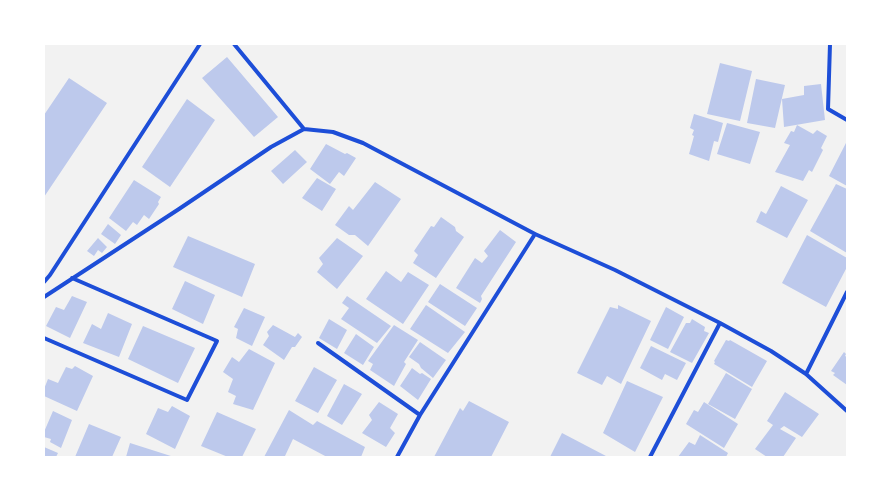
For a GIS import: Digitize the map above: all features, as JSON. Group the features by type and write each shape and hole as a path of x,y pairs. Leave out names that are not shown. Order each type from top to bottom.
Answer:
{"street":[{"path":"44,282 59,262 200,44"},
{"path":"234,44 304,129"},
{"path":"830,44 828,109 847,120"},
{"path":"44,296 179,209 271,147 304,129 334,132 363,143 535,234 615,270 771,350 806,374 847,411"},
{"path":"397,457 420,415 535,234"},
{"path":"44,338 187,400 217,341 72,278"},
{"path":"806,374 847,292"},
{"path":"650,457 720,323"},
{"path":"318,343 420,415"}],"building":[{"path":"227,57 278,117 254,137 202,78"},
{"path":"720,63 752,71 740,121 707,114"},
{"path":"69,78 107,103 44,197 44,115"},
{"path":"756,79 785,85 775,128 747,123"},
{"path":"821,84 825,120 784,127 782,99 804,95 804,86"},
{"path":"187,99 215,120 170,187 142,167"},
{"path":"694,114 723,123 718,142 714,141 709,161 689,154 694,136 692,135 694,130 690,128"},
{"path":"727,123 760,132 750,164 717,154"},
{"path":"797,125 813,134 817,130 827,136 821,148 823,150 812,172 809,170 803,181 775,172 790,145 784,143 791,131 794,132"},
{"path":"847,141 847,186 829,176"},
{"path":"326,144 356,158 344,176 339,172 330,184 310,169"},
{"path":"295,150 307,162 283,184 271,171"},
{"path":"317,178 336,189 322,211 302,198"},
{"path":"134,180 161,197 158,202 159,204 149,219 144,215 137,225 133,222 126,231 109,218"},
{"path":"375,182 401,199 368,246 355,235 349,235 335,225 349,206 353,210"},
{"path":"836,184 847,189 847,253 810,231"},
{"path":"781,186 808,200 787,238 756,222 761,211 766,214"},
{"path":"441,217 455,227 456,231 464,237 436,278 413,263 418,255 414,251 431,226 434,227"},
{"path":"108,224 121,235 115,244 101,234"},
{"path":"500,230 516,242 481,296 482,299 480,303 456,288 475,258 482,263 488,256 484,251"},
{"path":"807,235 847,258 847,267 826,307 782,283"},
{"path":"188,236 255,264 242,297 173,267"},
{"path":"98,238 107,247 102,253 98,250 94,256 87,251"},
{"path":"337,238 363,256 337,289 317,272 323,264 319,258"},
{"path":"386,271 401,282 408,272 429,285 403,324 366,299"},
{"path":"185,281 215,295 203,324 172,309"},
{"path":"440,284 477,308 465,326 428,302"},
{"path":"72,296 87,302 70,338 46,326 56,307 64,310"},
{"path":"347,296 391,326 377,343 341,319 349,308 342,303"},
{"path":"426,305 465,332 448,353 410,329"},
{"path":"618,305 651,321 621,384 607,376 602,385 577,373 610,307 618,309"},
{"path":"666,307 684,317 668,349 650,340"},
{"path":"244,308 265,317 252,346 236,338 238,329 234,327"},
{"path":"108,313 132,324 119,357 83,343 92,324 101,329"},
{"path":"329,319 347,330 337,349 319,338"},
{"path":"692,319 705,327 704,331 709,333 692,363 670,352 686,323 690,323"},
{"path":"273,325 295,337 298,333 302,337 295,347 292,347 284,360 263,345 269,336 267,332"},
{"path":"394,325 418,340 404,362 406,364 394,386 370,370 373,364 368,361"},
{"path":"143,326 195,348 178,383 128,359"},
{"path":"356,334 374,347 363,365 344,353"},
{"path":"726,340 730,340 767,361 752,387 714,364 714,361"},
{"path":"420,342 446,360 433,378 421,368 419,364 409,357"},
{"path":"651,346 686,363 677,380 665,374 662,380 640,368"},
{"path":"249,349 275,363 253,410 233,404 236,396 228,392 233,379 223,372 232,357 239,362"},
{"path":"844,352 846,354 845,356 847,357 847,385 833,375 835,373 831,371"},
{"path":"75,366 93,376 77,411 44,396 44,389 48,379 58,383 66,367 72,369"},
{"path":"314,367 337,380 318,413 295,401"},
{"path":"412,368 431,379 418,400 400,386"},
{"path":"726,373 752,389 735,419 708,404"},
{"path":"627,381 663,397 635,452 603,433"},
{"path":"344,384 362,394 342,425 327,416"},
{"path":"785,392 819,414 802,437 784,426 780,429 796,438 783,457 767,457 755,449 773,425 767,421"},
{"path":"469,401 509,422 491,457 434,457 460,408 463,411"},
{"path":"379,402 398,414 390,428 395,433 386,447 362,433 372,420 369,415"},
{"path":"704,402 738,424 724,448 686,424 694,410 698,412"},
{"path":"172,406 190,416 175,449 146,434 158,408 168,412"},
{"path":"289,410 313,425 317,421 365,447 361,457 327,457 293,439 285,456 287,457 264,457"},
{"path":"53,411 72,420 61,448 50,442 51,439 44,437 44,432"},
{"path":"217,412 256,429 242,457 228,457 201,446"},
{"path":"89,424 121,437 112,457 75,457"},
{"path":"562,433 606,456 550,457"},
{"path":"700,435 728,453 726,457 678,457 689,442 695,445"},
{"path":"130,443 174,457 126,457"},
{"path":"44,447 58,453 56,457 44,457"}]}
